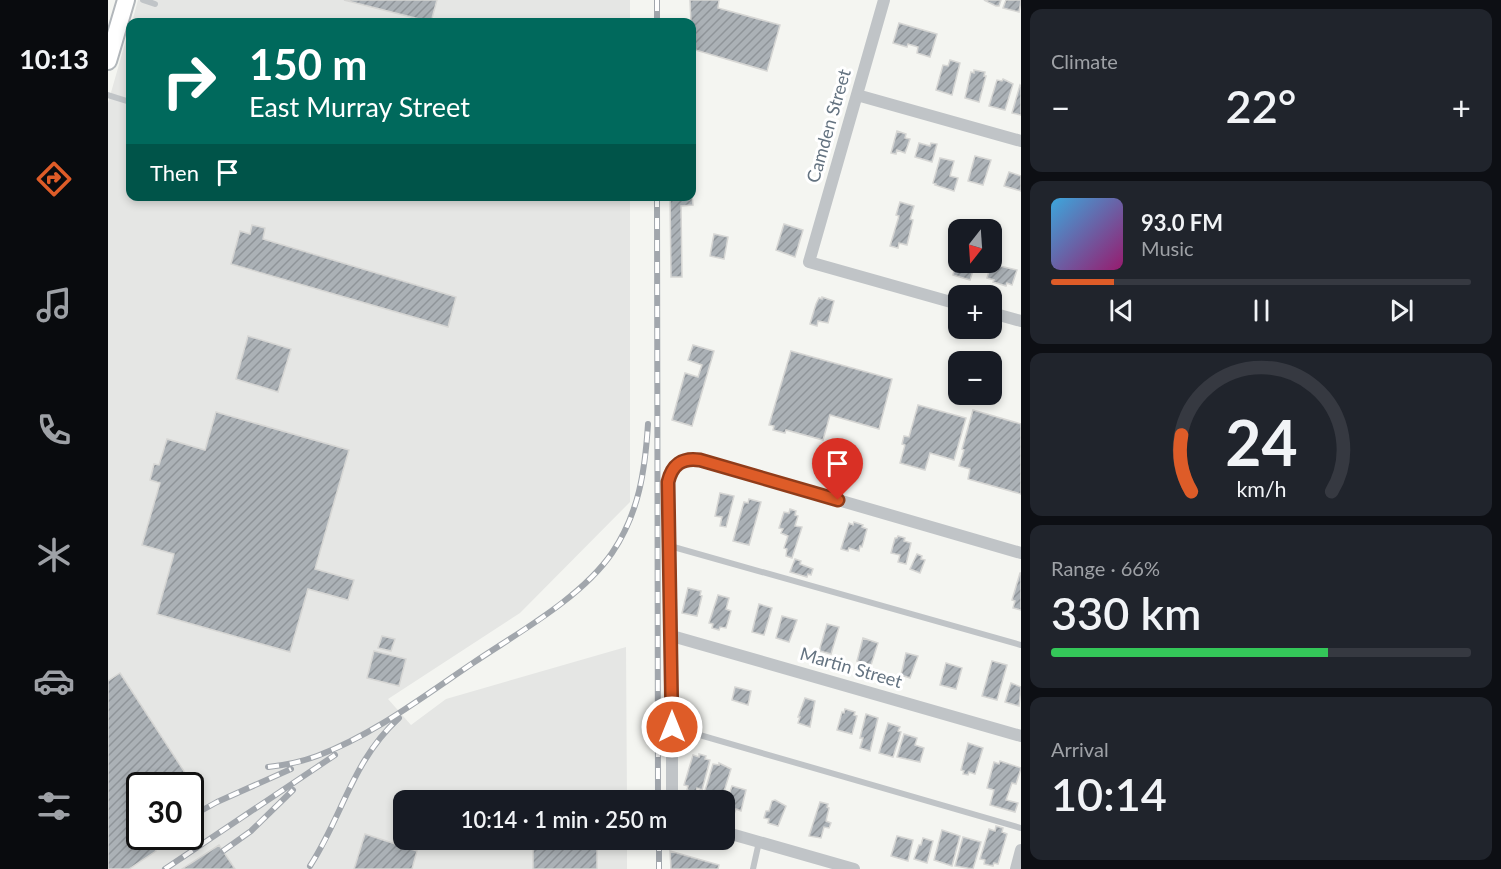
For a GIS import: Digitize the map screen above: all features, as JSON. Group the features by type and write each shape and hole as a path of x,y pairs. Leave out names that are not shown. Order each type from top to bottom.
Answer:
{"main road":[{"path":"108,61 126,0"}],"street":[{"name":"Camden Street","path":"884,0 808,262 948,301"},
{"path":"857,94 1021,141"},
{"path":"1002,316 1021,321"},
{"path":"672,790 672,636 668,482 670,474 678,463 693,459 700,460 1021,553"},
{"name":"Martin Street","path":"672,636 1021,736"},
{"path":"735,835 854,869"},
{"path":"1016,869 1021,850"}],"lane":[{"path":"143,0 155,4"},
{"path":"108,95 126,101"},
{"path":"670,546 1021,645"},
{"path":"672,727 1021,828"},
{"path":"753,869 759,842"}],"shaded area":[{"path":"138,0 630,0 630,18 133,18"},
{"path":"126,40 126,201 630,201 630,502 520,613 388,699 411,725 446,699 626,647 627,790 393,790 393,850 627,850 627,869 108,869 108,103"}],"building":[{"path":"344,0 437,0 432,18 415,18"},
{"path":"690,0 719,0 718,8 780,25 767,71 696,50 696,18 691,18"},
{"path":"984,0 1001,0 999,6 996,6"},
{"path":"1006,0 1021,0 1019,12 1003,8"},
{"path":"899,23 937,34 930,57 917,53 918,47 893,43"},
{"path":"950,60 960,63 952,95 936,90 943,65 948,66"},
{"path":"974,70 985,72 984,76 986,76 979,102 965,98 971,72 974,73"},
{"path":"1003,79 1013,84 1005,110 989,106 997,80 1002,81"},
{"path":"1021,86 1021,115 1012,113"},
{"path":"897,131 906,134 905,138 910,139 905,153 897,150 896,154 891,153"},
{"path":"919,143 930,146 931,143 937,144 932,162 915,157"},
{"path":"975,156 991,160 983,185 968,181"},
{"path":"940,158 954,161 950,176 958,178 954,191 933,183"},
{"path":"1009,172 1021,176 1021,191 1004,186"},
{"path":"670,201 693,201 693,205 681,206 682,277 671,277"},
{"path":"900,202 914,206 907,245 899,243 898,248 890,246 899,216 896,215"},
{"path":"784,224 803,230 795,257 776,250"},
{"path":"252,225 265,228 263,239 456,297 448,327 231,264 240,231 250,234"},
{"path":"714,234 728,237 724,259 710,256"},
{"path":"1002,267 1017,270 1012,285 1007,283 1006,286 987,278 988,273 1002,273"},
{"path":"953,273 972,273 970,280 953,275"},
{"path":"822,297 834,301 828,323 818,321 817,326 810,324 816,304"},
{"path":"248,336 291,349 278,392 236,379"},
{"path":"693,345 714,351 692,426 672,420 685,373 698,377 702,365 688,360"},
{"path":"791,351 892,379 879,429 830,415 823,440 786,430 785,433 773,430 774,426 769,425"},
{"path":"918,405 966,418 954,460 930,453 925,470 900,463 905,445 902,444 904,436 909,437"},
{"path":"973,410 1021,424 1021,494 968,479 970,469 959,466"},
{"path":"216,412 349,450 315,569 354,580 348,600 308,589 290,652 157,614 174,554 142,545 160,483 150,480 154,464 159,465 167,439 205,450"},
{"path":"720,493 734,496 726,527 720,526 722,517 715,516"},
{"path":"749,499 761,502 749,545 733,541 744,502 748,503"},
{"path":"790,509 796,511 795,515 798,516 795,526 802,527 792,558 786,556 787,549 784,548 788,536 781,533 783,529 779,528 784,512 789,513"},
{"path":"854,522 867,529 862,547 860,546 859,551 849,548 848,551 841,549 849,523 853,525"},
{"path":"898,536 911,543 906,564 898,562 900,555 891,553 895,538"},
{"path":"917,554 925,560 920,573 910,569"},
{"path":"795,559 801,561 800,564 813,569 811,575 808,574 807,577 790,572"},
{"path":"1020,573 1021,610 1013,608 1015,601 1012,600"},
{"path":"688,588 701,591 697,616 682,613"},
{"path":"718,595 729,598 726,609 731,611 726,628 720,627 719,630 712,628 713,624 709,623"},
{"path":"759,604 772,608 764,635 752,632"},
{"path":"782,616 797,620 789,642 776,638"},
{"path":"827,624 839,627 831,654 820,651"},
{"path":"382,636 395,639 391,651 378,648"},
{"path":"863,638 878,643 871,665 857,661"},
{"path":"374,651 406,659 399,686 367,678"},
{"path":"906,653 918,656 910,678 901,675"},
{"path":"992,661 1007,665 997,700 982,696"},
{"path":"946,663 962,668 956,689 940,685"},
{"path":"120,673 185,772 126,772 126,850 156,851 129,869 108,869 108,681"},
{"path":"1011,683 1021,687 1019,706 1005,702"},
{"path":"735,687 751,691 748,705 732,700"},
{"path":"805,698 815,701 810,727 798,723"},
{"path":"845,709 855,712 854,715 857,716 852,734 837,730"},
{"path":"866,714 878,718 870,751 860,748"},
{"path":"888,723 900,727 898,731 901,732 893,757 879,753"},
{"path":"904,734 917,738 915,745 924,748 920,762 897,757"},
{"path":"968,743 983,748 975,774 969,772 968,775 963,774 964,771 961,770"},
{"path":"699,754 710,760 702,790 697,788 697,790 687,790 688,786 684,785 693,755 699,757"},
{"path":"1000,761 1021,768 1016,784 1012,783 1006,800 1018,803 1015,812 990,805 994,790 987,788 994,762 999,764"},
{"path":"719,763 731,769 724,790 705,790 713,764 719,765"},
{"path":"732,786 746,790 741,811 736,809 735,812 735,790 731,790"},
{"path":"775,800 786,806 778,826 768,823 769,819 764,818 772,801"},
{"path":"820,802 828,804 826,821 831,823 829,828 824,827 821,838 809,836"},
{"path":"996,826 1003,828 1002,832 1007,834 998,864 994,863 993,866 984,864 985,860 980,859 989,829 995,831"},
{"path":"942,830 960,836 952,866 934,860"},
{"path":"365,834 393,843 393,850 417,851 412,869 354,869"},
{"path":"897,836 913,840 908,861 891,856"},
{"path":"963,837 981,842 973,869 955,866"},
{"path":"923,838 933,841 927,863 914,859"},
{"path":"219,845 235,869 182,869"},
{"path":"533,850 597,850 597,869 533,869"},
{"path":"670,851 719,865 718,869 671,869"}],"railway":[{"path":"657,0 657,18"},
{"path":"657,201 658,790"},
{"path":"268,767 317,756 378,726 548,613 584,585 612,553 629,523 639,491 648,424"},
{"path":"310,866 359,770 383,735 399,718"},
{"path":"165,869 335,755"},
{"path":"204,809 291,769"},
{"path":"223,851 251,831 293,790"},
{"path":"659,850 659,869"}],"route":[{"path":"672,727 668,482 674,467 684,460 700,460 838,500"}]}
